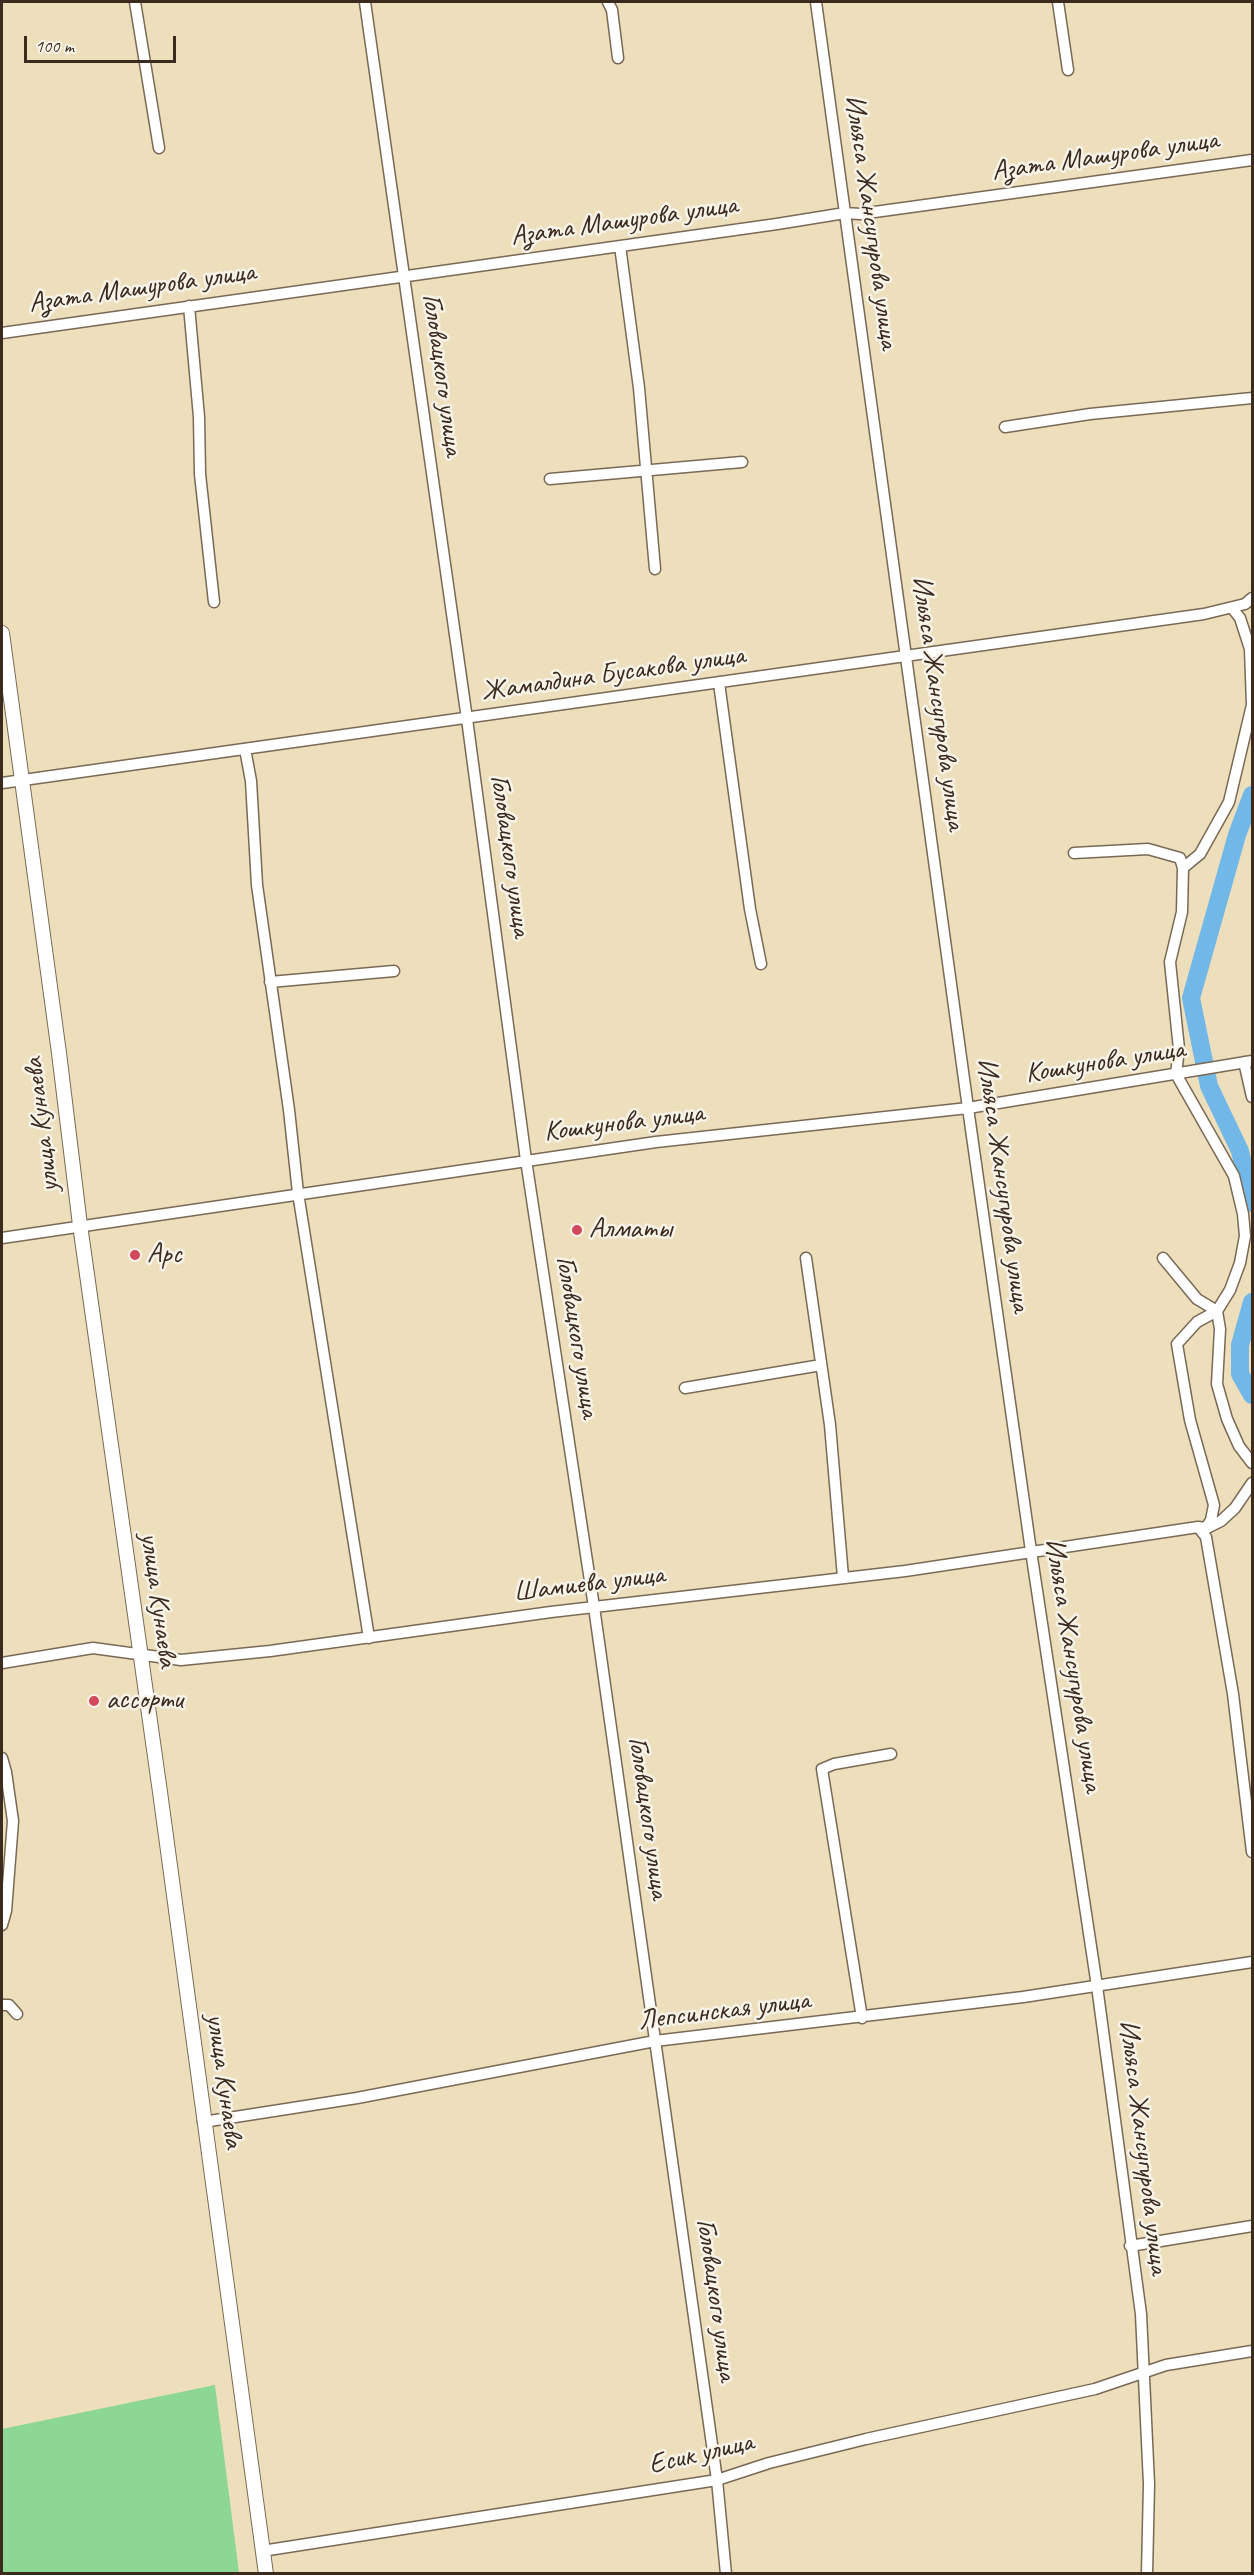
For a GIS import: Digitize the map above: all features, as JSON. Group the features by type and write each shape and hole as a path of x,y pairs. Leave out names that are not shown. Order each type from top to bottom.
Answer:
{"main road":[{"name":"улица Кунаева","path":"2,633 80,1225 266,2574"}],"street":[{"path":"135,2 159,148"},
{"name":"Головацкого улица","path":"365,2 467,719 526,1160 594,1607 717,2480 726,2574"},
{"path":"608,2 612,10 618,58"},
{"name":"Ильяса Жансугурова улица","path":"816,2 968,1108 1031,1551 1097,1986 1130,2246 1141,2314 1149,2484 1147,2574"},
{"path":"1058,2 1068,70"},
{"name":"Азата Машурова улица","path":"2,333 845,213 860,213 1252,160"},
{"path":"620,246 639,388 655,569"},
{"path":"189,306 199,417 200,474 214,602"},
{"path":"1005,426 1090,414 1252,398"},
{"path":"550,479 742,462"},
{"name":"Жамалдина Бусакова улица","path":"2,783 1204,614 1245,604 1252,598"},
{"path":"1183,868 1200,854 1229,802 1252,705 1250,649 1240,618 1232,608"},
{"path":"1240,618 1252,622"},
{"path":"719,683 750,909 761,964"},
{"path":"245,749 250,781 257,885 296,1162 298,1192 369,1638"},
{"path":"1074,853 1148,849 1180,858 1183,868 1182,912 1170,962 1179,1049 1176,1074 1234,1176 1243,1214 1245,1236 1240,1263 1230,1290 1217,1311 1197,1322 1177,1344 1190,1420 1214,1505 1202,1527"},
{"path":"270,982 394,971"},
{"path":"1248,1061 1252,1097"},
{"name":"Кошкунова улица","path":"2,1238 298,1192 656,1142 968,1108 1189,1073 1248,1061"},
{"path":"1163,1257 1167,1266 1197,1299 1217,1311 1220,1329 1217,1384 1227,1419 1239,1446 1252,1463"},
{"path":"806,1258 830,1425 843,1577"},
{"path":"686,1388 821,1365"},
{"path":"1202,1527 1221,1521 1235,1508 1252,1483"},
{"path":"1202,1527 1206,1537 1231,1683 1252,1852"},
{"name":"Шамиева улица","path":"2,1663 93,1648 182,1660 203,1659 594,1607 905,1571 1202,1527"},
{"path":"862,2018 822,1769 834,1764 891,1754"},
{"path":"2,1758 13,1821 6,1838 6,1911 2,1925"},
{"name":"Лепсинская улица","path":"203,2121 357,2098 655,2042 862,2018 1252,1962"},
{"path":"2,2005 9,2005 16,2014"},
{"path":"1130,2246 1252,2226"},
{"name":"Есик улица","path":"262,2551 717,2480 769,2463 866,2439 1095,2389 1145,2374 1166,2365 1252,2351"}],"green space":[{"path":"215,2385 239,2573 2,2573 2,2429"}],"waterway":[{"path":"1252,795 1237,835 1191,998 1209,1086 1240,1151 1252,1203"},
{"path":"1252,1302 1240,1345 1240,1374 1252,1395"}],"place":[{"name":"Алматы","path":"577,1230"},
{"name":"Арс","path":"135,1255"},
{"name":"ассорти","path":"94,1701"}]}
